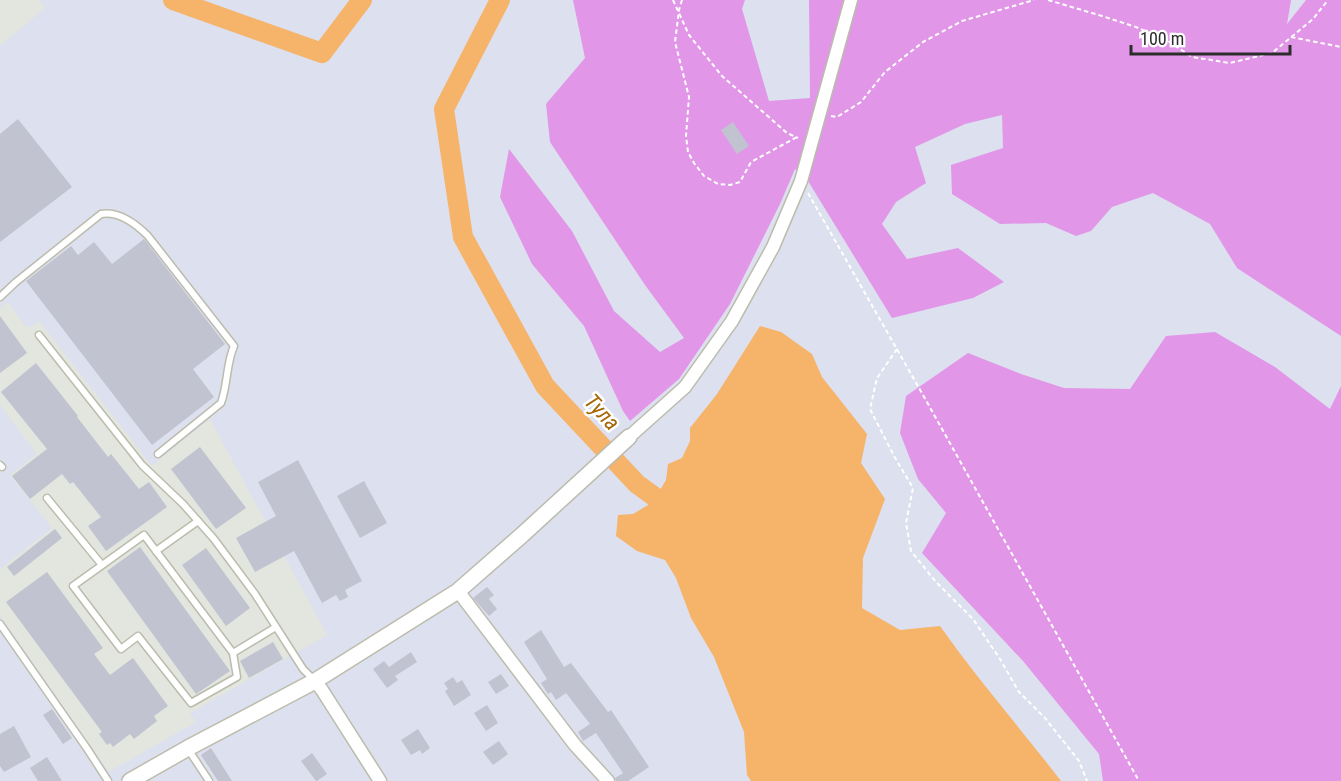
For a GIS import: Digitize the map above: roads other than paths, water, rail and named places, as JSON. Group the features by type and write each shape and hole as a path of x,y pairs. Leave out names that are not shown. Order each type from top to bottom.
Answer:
{"street":[{"path":"130,781 315,681 458,591 685,387 732,321 773,247 801,181 851,0"},
{"path":"458,591 575,745 608,781"},
{"path":"315,681 380,781"}],"lane":[{"path":"0,297 101,214 114,213 137,226 148,236 234,346 229,357 221,403 159,454"},
{"path":"39,336 142,465 183,504 214,539 255,594 303,669 315,681"},
{"path":"47,498 102,566"},
{"path":"156,551 198,521"},
{"path":"144,535 233,653 237,677 191,703 138,636 121,649 73,586 102,566 144,535"},
{"path":"0,624 108,781"},
{"path":"233,653 276,627"},
{"path":"188,748 209,781"}],"waterway":[{"name":"Тула","path":"173,0 322,53 362,0"},
{"name":"Тула","path":"500,0 444,109 463,237 545,386 637,484 677,513"}]}
